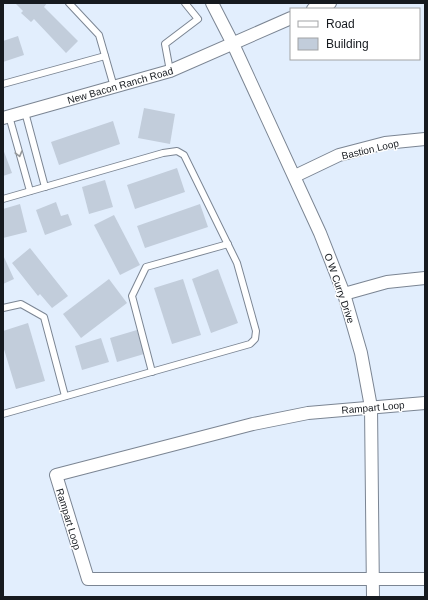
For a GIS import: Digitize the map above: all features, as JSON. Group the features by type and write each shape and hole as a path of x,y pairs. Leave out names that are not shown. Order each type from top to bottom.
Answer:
{"street":[{"name":"O W Curry Drive","path":"212,3 295,176 320,233 344,294 361,353 371,407 374,597"},
{"path":"316,8 330,3"},
{"name":"New Bacon Ranch Road","path":"6,117 114,88 170,71 290,18"},
{"name":"Bastion Loop","path":"295,176 338,155 385,143 425,140"},
{"path":"344,294 387,282 425,278"},
{"name":"Rampart Loop","path":"425,403 308,413 253,424 56,475 88,579 425,579"}],"lane":[{"path":"69,3 99,35 114,88"},
{"path":"170,71 165,44 198,19 185,3"},
{"path":"3,84 105,56"},
{"path":"25,112 45,187"},
{"path":"6,117 30,191"},
{"path":"3,199 163,153 177,151 184,155 238,263 256,331 255,340 250,344 3,414"},
{"path":"152,372 132,296 146,267 228,244"},
{"path":"3,308 21,304 44,317 65,396"}],"building":[{"path":"15,3 47,3 44,7 78,41 66,53 34,19 31,22 21,13 23,11"},
{"path":"18,36 24,55 3,62 3,41"},
{"path":"144,108 175,114 170,144 138,138"},
{"path":"113,121 120,144 59,165 51,142"},
{"path":"3,149 12,173 3,176"},
{"path":"177,168 185,192 135,209 127,185"},
{"path":"105,180 113,207 89,214 82,187"},
{"path":"56,202 61,216 68,214 72,225 45,235 36,210"},
{"path":"20,204 27,232 3,238 3,209"},
{"path":"200,204 208,227 145,248 137,226"},
{"path":"114,215 140,265 120,275 94,225"},
{"path":"30,248 68,296 52,308 40,294 38,296 12,263"},
{"path":"3,255 14,279 3,284"},
{"path":"218,269 238,323 211,333 192,279"},
{"path":"109,279 127,303 81,338 63,314"},
{"path":"183,279 201,335 172,344 154,288"},
{"path":"28,323 45,381 16,389 3,346 3,331"},
{"path":"137,330 144,354 117,362 110,338"},
{"path":"101,338 109,362 82,370 75,346"}]}
